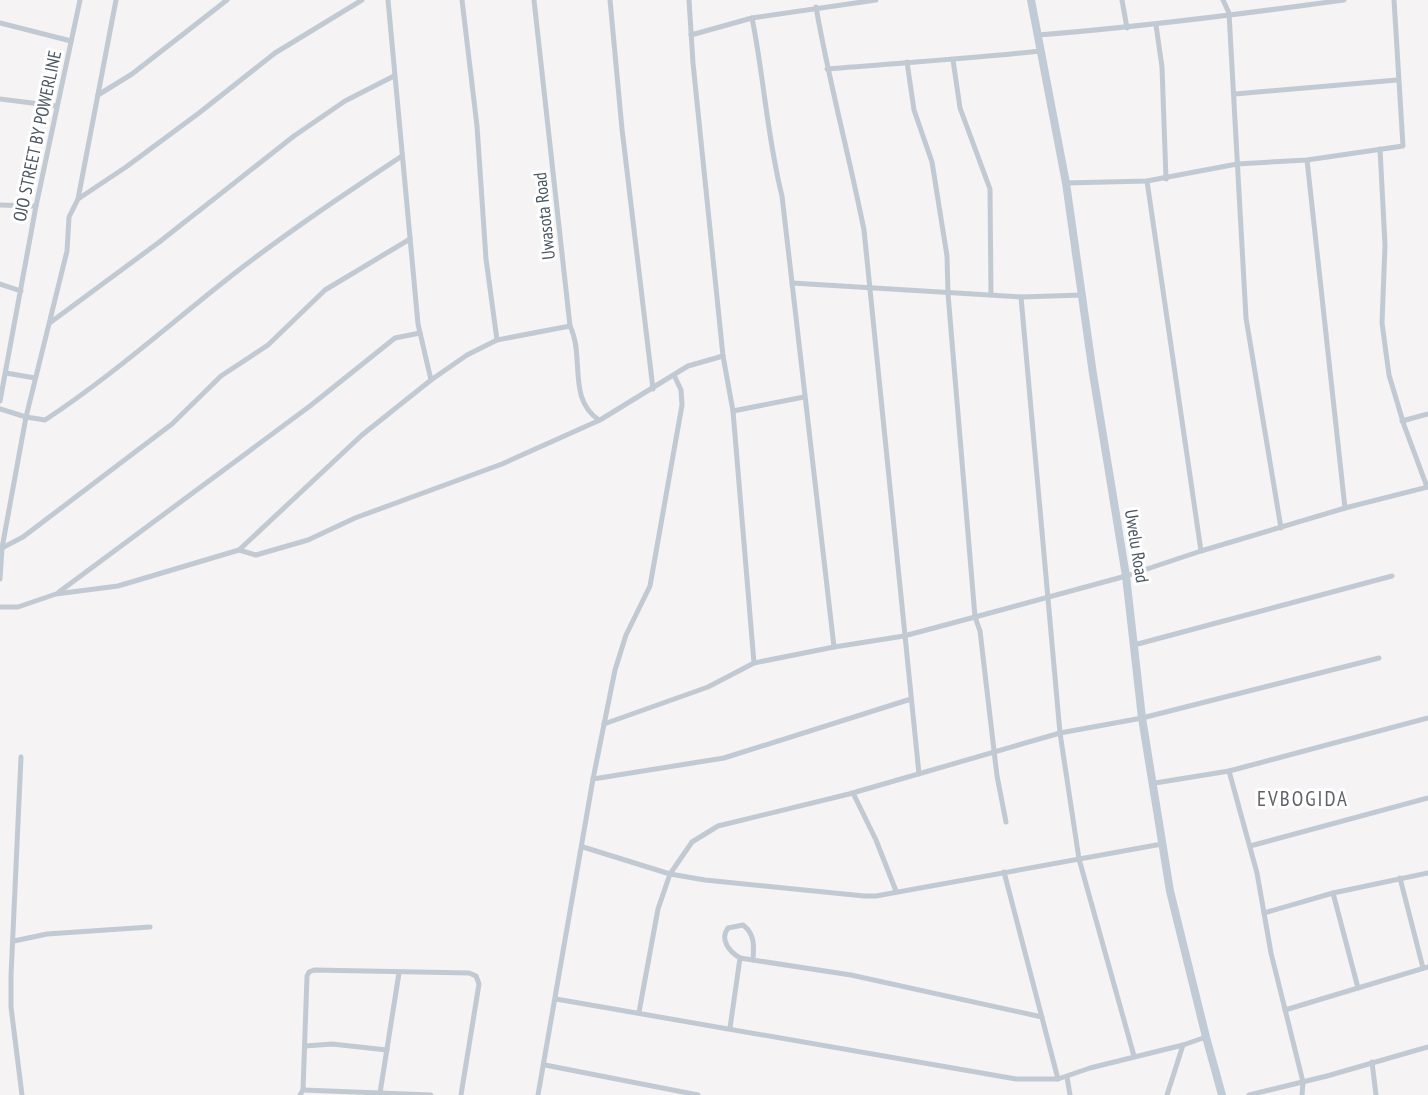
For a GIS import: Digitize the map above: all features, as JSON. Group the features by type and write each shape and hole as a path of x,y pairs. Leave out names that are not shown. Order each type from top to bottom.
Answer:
{"street":[{"name":"OJO STREET BY POWERLINE","path":"0,401 36,206 80,0"},
{"path":"0,579 1,549 26,417 67,251 69,217 78,199 116,0"},
{"path":"99,95 132,74 227,0"},
{"path":"78,199 158,144 275,53 362,0"},
{"path":"388,0 419,333 431,380"},
{"path":"463,0 477,126 486,259 497,340"},
{"name":"Uwasota Road","path":"534,0 570,326 575,337 577,378 590,414 600,420"},
{"path":"610,0 653,389"},
{"path":"689,0 723,356 733,411 754,663"},
{"path":"691,35 752,18 876,0"},
{"name":"Uwelu Road","path":"1031,0 1066,183 1126,576 1142,718 1155,783 1170,891 1222,1095"},
{"path":"1122,0 1127,28"},
{"path":"1223,0 1229,13 1235,94 1246,318 1281,527"},
{"path":"1038,35 1156,25 1295,3 1344,0"},
{"path":"1066,183 1167,179 1237,164 1307,160 1403,146 1394,0"},
{"path":"816,7 827,69 864,230 919,774"},
{"path":"752,18 773,160 782,195 834,647"},
{"path":"0,23 71,41"},
{"path":"1156,25 1162,67 1167,179"},
{"path":"827,69 1040,51"},
{"path":"953,60 960,108 990,189 991,295"},
{"path":"907,62 914,110 932,162 947,256 975,617 981,631 994,752 1006,822"},
{"path":"51,322 158,243 294,136 345,101 394,76"},
{"path":"1235,94 1397,80"},
{"path":"0,99 56,106"},
{"path":"604,724 708,687 754,663 904,636 1126,576 1281,527 1427,487 1402,421 1389,375 1382,323 1385,245 1380,149"},
{"path":"0,409 45,420 88,392 293,229 402,156"},
{"path":"1307,160 1345,509"},
{"path":"1147,181 1174,351 1201,551"},
{"path":"0,205 36,206"},
{"path":"1,549 23,537 173,425 221,376 268,345 325,290 410,239"},
{"path":"792,283 1021,297 1083,295"},
{"path":"0,284 21,291"},
{"path":"1021,297 1060,733 1079,859 1134,1056"},
{"path":"0,607 18,607 56,594 118,586 239,550 362,435 467,355 497,340 570,326"},
{"path":"56,594 310,406 395,338 419,333"},
{"path":"239,550 256,555 308,540 355,518 502,464 600,420 688,366 723,356"},
{"path":"6,373 35,378"},
{"path":"538,1095 593,779 615,670 626,635 650,586 682,405 681,390 674,375"},
{"path":"733,411 804,397"},
{"path":"1402,421 1428,414"},
{"path":"1134,645 1392,576"},
{"path":"639,1012 658,909 670,874 692,842 718,826 853,793 1060,733 1142,718 1379,658"},
{"path":"593,779 724,758 911,699"},
{"path":"1155,783 1229,771 1428,718"},
{"path":"21,757 11,1007 22,1095"},
{"path":"1229,771 1250,845 1271,953 1303,1082 1302,1095"},
{"path":"853,793 876,840 896,891"},
{"path":"1250,845 1428,798"},
{"path":"583,847 670,874 705,880 876,896 1162,844"},
{"path":"1004,872 1058,1079"},
{"path":"1265,914 1333,893 1428,873"},
{"path":"1286,1010 1426,968 1400,878"},
{"path":"1333,893 1357,988"},
{"path":"753,960 753,936 750,930 743,925 728,928 724,939 729,949 740,958 753,960 851,975 1042,1017"},
{"path":"14,941 47,934 150,927"},
{"path":"730,1028 740,958"},
{"path":"431,1095 302,1092 309,972 469,973 476,976 479,984 461,1095"},
{"path":"380,1093 399,972"},
{"path":"556,999 1016,1079 1058,1079 1206,1037"},
{"path":"305,1046 332,1044 387,1050"},
{"path":"1167,1095 1183,1045"},
{"path":"1250,1095 1428,1047"},
{"path":"1372,1062 1376,1095"},
{"path":"545,1065 698,1095"},
{"path":"1067,1077 1070,1095"}],"district":[{"name":"EVBOGIDA","path":"1303,798"}]}
